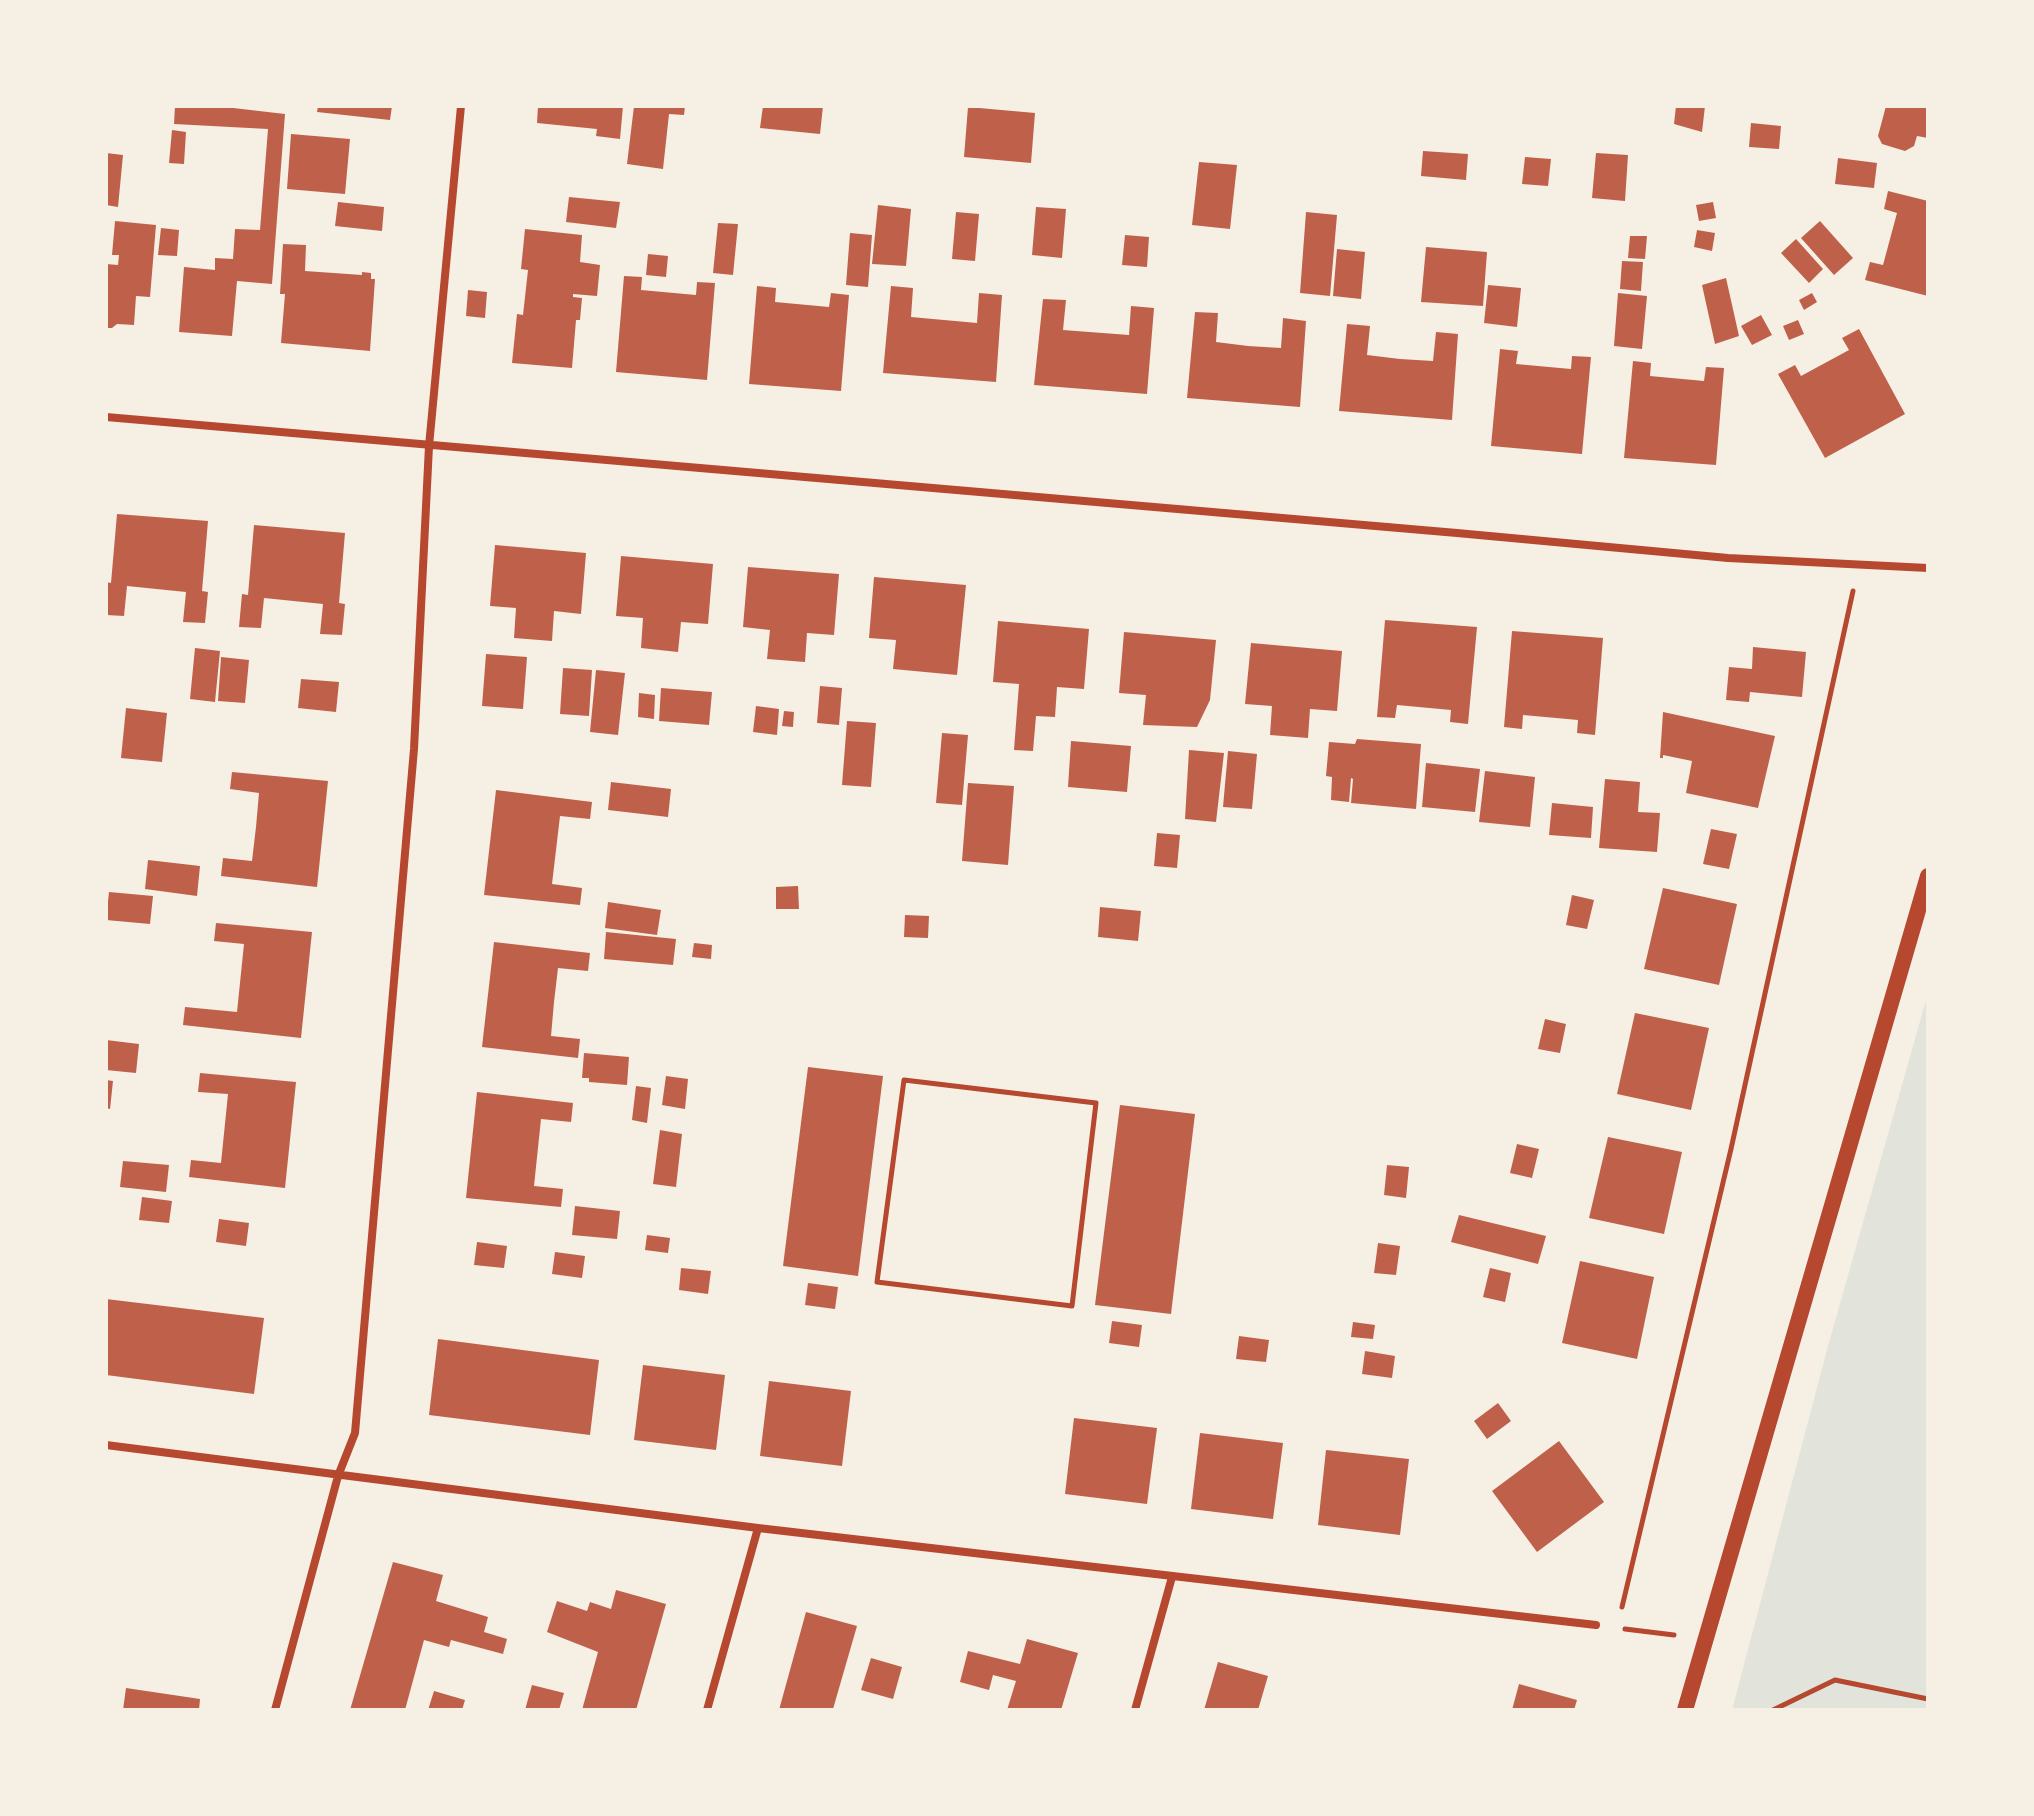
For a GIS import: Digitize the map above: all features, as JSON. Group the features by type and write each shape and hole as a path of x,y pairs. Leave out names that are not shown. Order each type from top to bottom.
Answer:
{"main road":[{"path":"1685,1710 1928,876"}],"street":[{"path":"275,1710 338,1476 355,1433 414,749 429,446 461,106"},
{"path":"106,417 1728,558 1928,568"},
{"path":"106,1445 758,1528 1596,1625"},
{"path":"707,1710 758,1528"},
{"path":"1135,1710 1172,1577"}],"path":[{"path":"1617,1628 1731,1149 1858,566"},
{"path":"904,1080 1096,1103 1072,1306 877,1282 904,1080"},
{"path":"1596,1625 1705,1640"},
{"path":"1773,1710 1835,1680 1928,1699"}],"shaded area":[{"path":"1928,993 1928,1710 1732,1710 1828,1346"}],"building":[{"path":"175,106 216,106 285,114 272,284 237,281 232,336 179,332 184,267 215,270 215,258 233,259 235,229 260,230 268,129 174,124"},
{"path":"318,106 392,106 390,120 317,112"},
{"path":"538,106 623,106 620,139 596,136 597,129 537,123"},
{"path":"634,106 685,106 684,115 669,114 663,169 627,164"},
{"path":"763,106 823,106 820,134 760,128"},
{"path":"1676,106 1705,106 1702,132 1674,124"},
{"path":"1886,106 1928,106 1928,138 1917,136 1914,146 1905,151 1882,144 1878,136"},
{"path":"968,107 1035,113 1031,163 964,157"},
{"path":"1751,123 1781,126 1779,149 1749,147"},
{"path":"172,130 186,132 184,164 169,163"},
{"path":"291,134 350,139 345,194 287,189"},
{"path":"1423,151 1468,154 1466,180 1421,176"},
{"path":"106,153 123,155 118,207 106,205"},
{"path":"1596,153 1628,155 1625,201 1592,198"},
{"path":"1525,157 1551,159 1548,186 1522,184"},
{"path":"1838,158 1877,163 1874,188 1835,184"},
{"path":"1199,162 1237,165 1230,229 1192,225"},
{"path":"1888,191 1928,201 1928,296 1865,280 1870,262 1883,265 1897,213 1884,209"},
{"path":"569,197 620,202 616,228 566,222"},
{"path":"338,202 384,207 382,231 335,226"},
{"path":"1713,202 1716,218 1699,221 1696,205"},
{"path":"878,205 911,209 906,266 872,264"},
{"path":"1036,207 1066,209 1062,258 1032,255"},
{"path":"956,212 979,214 975,261 952,259"},
{"path":"1306,212 1337,215 1330,296 1300,293"},
{"path":"115,221 156,225 150,297 136,296 134,325 117,324 106,328 106,264 118,265 119,255 112,255"},
{"path":"1820,221 1853,258 1834,275 1801,238"},
{"path":"718,223 738,224 733,275 713,273"},
{"path":"161,228 179,230 177,256 158,255"},
{"path":"525,229 582,235 580,262 600,265 597,296 573,294 573,297 582,298 580,320 576,320 572,368 512,363 517,314 523,315 528,270 521,269"},
{"path":"1697,230 1715,233 1712,251 1694,247"},
{"path":"850,233 872,235 868,287 846,285"},
{"path":"1125,235 1149,237 1147,267 1122,265"},
{"path":"1630,236 1647,236 1645,259 1628,258"},
{"path":"1796,239 1823,269 1809,283 1781,253"},
{"path":"283,244 306,245 305,271 371,273 371,279 375,279 370,351 281,343 285,294 280,294"},
{"path":"1426,247 1487,252 1483,306 1421,302"},
{"path":"1337,249 1365,252 1361,299 1333,296"},
{"path":"648,254 668,256 666,277 646,275"},
{"path":"1622,261 1643,262 1641,291 1620,289"},
{"path":"624,276 642,277 641,290 696,295 697,282 715,283 707,380 616,372"},
{"path":"1726,278 1739,336 1715,344 1702,285"},
{"path":"1488,285 1521,288 1517,327 1484,323"},
{"path":"757,286 776,288 775,302 829,307 831,293 849,295 841,391 749,384"},
{"path":"891,286 913,288 911,317 977,323 979,293 1002,295 996,382 883,373"},
{"path":"468,290 487,292 485,318 466,316"},
{"path":"1618,293 1647,296 1642,349 1614,346"},
{"path":"1812,293 1817,302 1804,310 1799,300"},
{"path":"1043,299 1066,300 1063,330 1129,335 1131,306 1154,308 1147,394 1034,385"},
{"path":"1195,312 1218,313 1216,342 1248,346 1281,348 1283,318 1306,321 1300,407 1187,398"},
{"path":"1761,315 1772,335 1752,345 1741,326"},
{"path":"1798,320 1804,334 1789,340 1783,326"},
{"path":"1347,324 1370,326 1367,355 1400,359 1433,361 1436,332 1458,334 1452,420 1339,411"},
{"path":"1859,329 1905,414 1825,458 1778,374 1795,365 1801,376 1849,350 1842,338"},
{"path":"1500,349 1518,351 1516,364 1571,369 1572,356 1591,357 1582,454 1491,446"},
{"path":"1633,361 1651,363 1650,376 1704,381 1706,367 1724,368 1716,465 1624,458"},
{"path":"117,514 208,521 202,591 208,592 205,623 183,622 186,592 127,586 124,616 106,615 106,582 111,583"},
{"path":"254,525 345,533 339,603 345,604 342,635 320,634 323,604 264,598 261,628 239,627 242,594 248,595"},
{"path":"495,545 586,553 581,614 554,611 552,641 514,638 516,608 490,606"},
{"path":"621,556 713,564 708,624 681,622 678,652 641,648 643,618 616,616"},
{"path":"748,567 839,574 834,635 807,633 805,662 767,659 770,630 743,627"},
{"path":"874,577 966,585 957,675 893,669 896,640 869,638"},
{"path":"1385,620 1477,627 1468,724 1450,722 1451,710 1397,705 1395,718 1377,717"},
{"path":"998,621 1089,629 1084,689 1057,687 1055,717 1036,716 1033,751 1014,750 1019,684 993,682"},
{"path":"1512,631 1603,638 1595,735 1577,733 1578,720 1523,715 1522,729 1504,727"},
{"path":"1124,632 1216,640 1210,700 1197,727 1143,725 1146,695 1119,693"},
{"path":"1251,643 1342,651 1337,711 1310,709 1308,738 1270,735 1272,706 1245,704"},
{"path":"1753,647 1806,652 1802,697 1750,692 1749,702 1726,700 1729,667 1752,669"},
{"path":"195,648 220,651 215,702 190,699"},
{"path":"486,654 527,657 523,709 482,706"},
{"path":"221,657 249,660 245,703 218,701"},
{"path":"563,668 592,670 589,716 560,714"},
{"path":"596,670 625,673 618,735 590,732"},
{"path":"301,679 339,682 336,712 298,708"},
{"path":"820,686 842,688 839,725 817,723"},
{"path":"661,688 712,692 709,725 659,721"},
{"path":"639,693 655,695 654,719 638,717"},
{"path":"756,706 779,709 777,735 753,732"},
{"path":"126,708 167,713 162,762 121,758"},
{"path":"784,711 794,712 793,727 782,726"},
{"path":"1663,712 1775,736 1758,808 1686,793 1692,761 1663,755 1660,758"},
{"path":"847,721 876,723 871,787 842,785"},
{"path":"942,733 968,735 962,805 936,803"},
{"path":"1357,739 1421,744 1416,809 1351,803 1351,778 1349,802 1331,800 1332,777 1326,776 1329,742 1355,744"},
{"path":"1071,741 1131,746 1127,792 1068,787"},
{"path":"1189,750 1224,753 1216,822 1185,819"},
{"path":"1228,751 1257,754 1252,809 1223,807"},
{"path":"1426,763 1480,769 1475,812 1422,807"},
{"path":"1485,771 1535,777 1530,827 1479,822"},
{"path":"232,772 328,781 317,887 221,876 223,858 252,861 256,827 259,793 230,789"},
{"path":"1605,779 1640,782 1638,812 1660,813 1657,852 1599,848"},
{"path":"611,782 671,789 668,817 608,810"},
{"path":"968,783 1014,786 1008,865 962,861"},
{"path":"496,790 592,802 590,819 560,816 552,884 582,888 580,905 484,895"},
{"path":"1552,803 1593,807 1591,838 1549,835"},
{"path":"1711,829 1737,834 1729,869 1703,864"},
{"path":"1157,833 1180,835 1177,868 1154,866"},
{"path":"148,860 200,866 197,896 145,889"},
{"path":"798,886 799,909 776,909 776,887"},
{"path":"1663,888 1737,904 1719,985 1644,969"},
{"path":"109,892 153,896 150,924 106,920"},
{"path":"1572,895 1594,900 1587,929 1566,925"},
{"path":"608,902 661,910 657,935 605,928"},
{"path":"1100,907 1141,911 1138,941 1098,937"},
{"path":"905,915 929,916 928,938 904,937"},
{"path":"216,923 312,932 301,1038 183,1025 185,1007 237,1012 244,944 214,941"},
{"path":"606,932 676,939 673,965 604,959"},
{"path":"494,942 590,953 588,971 558,968 554,1002 551,1036 580,1039 578,1058 482,1047"},
{"path":"694,943 712,945 711,959 692,957"},
{"path":"1635,1013 1709,1028 1691,1110 1617,1094"},
{"path":"1545,1019 1566,1024 1560,1053 1538,1049"},
{"path":"106,1040 139,1044 136,1073 106,1070"},
{"path":"584,1053 629,1057 627,1085 589,1082 589,1078 582,1078"},
{"path":"808,1067 883,1076 858,1276 783,1266"},
{"path":"200,1073 296,1082 285,1188 189,1177 191,1160 221,1163 228,1094 198,1092"},
{"path":"666,1076 688,1079 685,1109 662,1105"},
{"path":"106,1080 113,1081 110,1109 106,1108"},
{"path":"636,1086 651,1088 647,1123 632,1120"},
{"path":"477,1092 573,1103 571,1122 541,1119 534,1186 563,1189 561,1207 466,1198"},
{"path":"1120,1105 1195,1114 1171,1314 1095,1305"},
{"path":"660,1130 682,1134 676,1187 653,1184"},
{"path":"1608,1137 1682,1152 1664,1234 1589,1218"},
{"path":"1517,1144 1539,1149 1532,1178 1510,1173"},
{"path":"123,1161 169,1165 166,1192 120,1187"},
{"path":"1387,1165 1409,1167 1406,1198 1384,1195"},
{"path":"142,1197 172,1201 169,1223 139,1220"},
{"path":"575,1206 620,1211 617,1239 572,1235"},
{"path":"1459,1215 1546,1236 1538,1264 1451,1242"},
{"path":"219,1219 249,1223 246,1246 216,1242"},
{"path":"647,1235 670,1238 668,1253 645,1250"},
{"path":"477,1242 507,1246 504,1268 474,1265"},
{"path":"1378,1243 1400,1246 1396,1275 1374,1273"},
{"path":"555,1252 585,1256 582,1278 552,1274"},
{"path":"1580,1261 1654,1277 1637,1359 1562,1343"},
{"path":"681,1268 711,1271 708,1294 679,1290"},
{"path":"1490,1268 1511,1273 1505,1302 1483,1297"},
{"path":"808,1283 838,1287 835,1309 805,1305"},
{"path":"106,1299 264,1318 254,1394 106,1375"},
{"path":"1112,1321 1142,1325 1139,1347 1109,1343"},
{"path":"1353,1322 1375,1325 1373,1339 1351,1337"},
{"path":"1239,1336 1269,1340 1266,1362 1236,1359"},
{"path":"438,1339 599,1360 590,1435 429,1415"},
{"path":"1365,1351 1395,1356 1392,1378 1362,1374"},
{"path":"643,1365 725,1375 716,1450 634,1440"},
{"path":"769,1381 851,1391 842,1466 760,1456"},
{"path":"1498,1403 1511,1421 1487,1439 1474,1421"},
{"path":"1074,1418 1157,1428 1147,1504 1065,1494"},
{"path":"1200,1433 1283,1443 1273,1519 1191,1509"},
{"path":"1559,1441 1604,1502 1537,1552 1492,1491"},
{"path":"1326,1450 1409,1459 1400,1535 1318,1525"},
{"path":"393,1562 443,1575 436,1601 488,1617 484,1632 507,1639 503,1654 451,1640 449,1647 424,1640 405,1710 350,1710"},
{"path":"616,1590 666,1604 636,1710 582,1710 598,1652 547,1632 557,1601 587,1611 590,1602 611,1609"},
{"path":"806,1612 857,1626 833,1709 779,1710"},
{"path":"1027,1639 1078,1653 1061,1710 1007,1710 1016,1681 993,1675 989,1690 960,1682 968,1651 1020,1664"},
{"path":"871,1658 902,1667 893,1699 861,1690"},
{"path":"1218,1662 1268,1676 1258,1710 1204,1710"},
{"path":"1519,1684 1577,1700 1574,1710 1512,1710"},
{"path":"532,1685 564,1693 559,1710 525,1710"},
{"path":"126,1688 200,1699 199,1710 123,1710"},
{"path":"434,1691 465,1700 462,1710 428,1710"}]}
